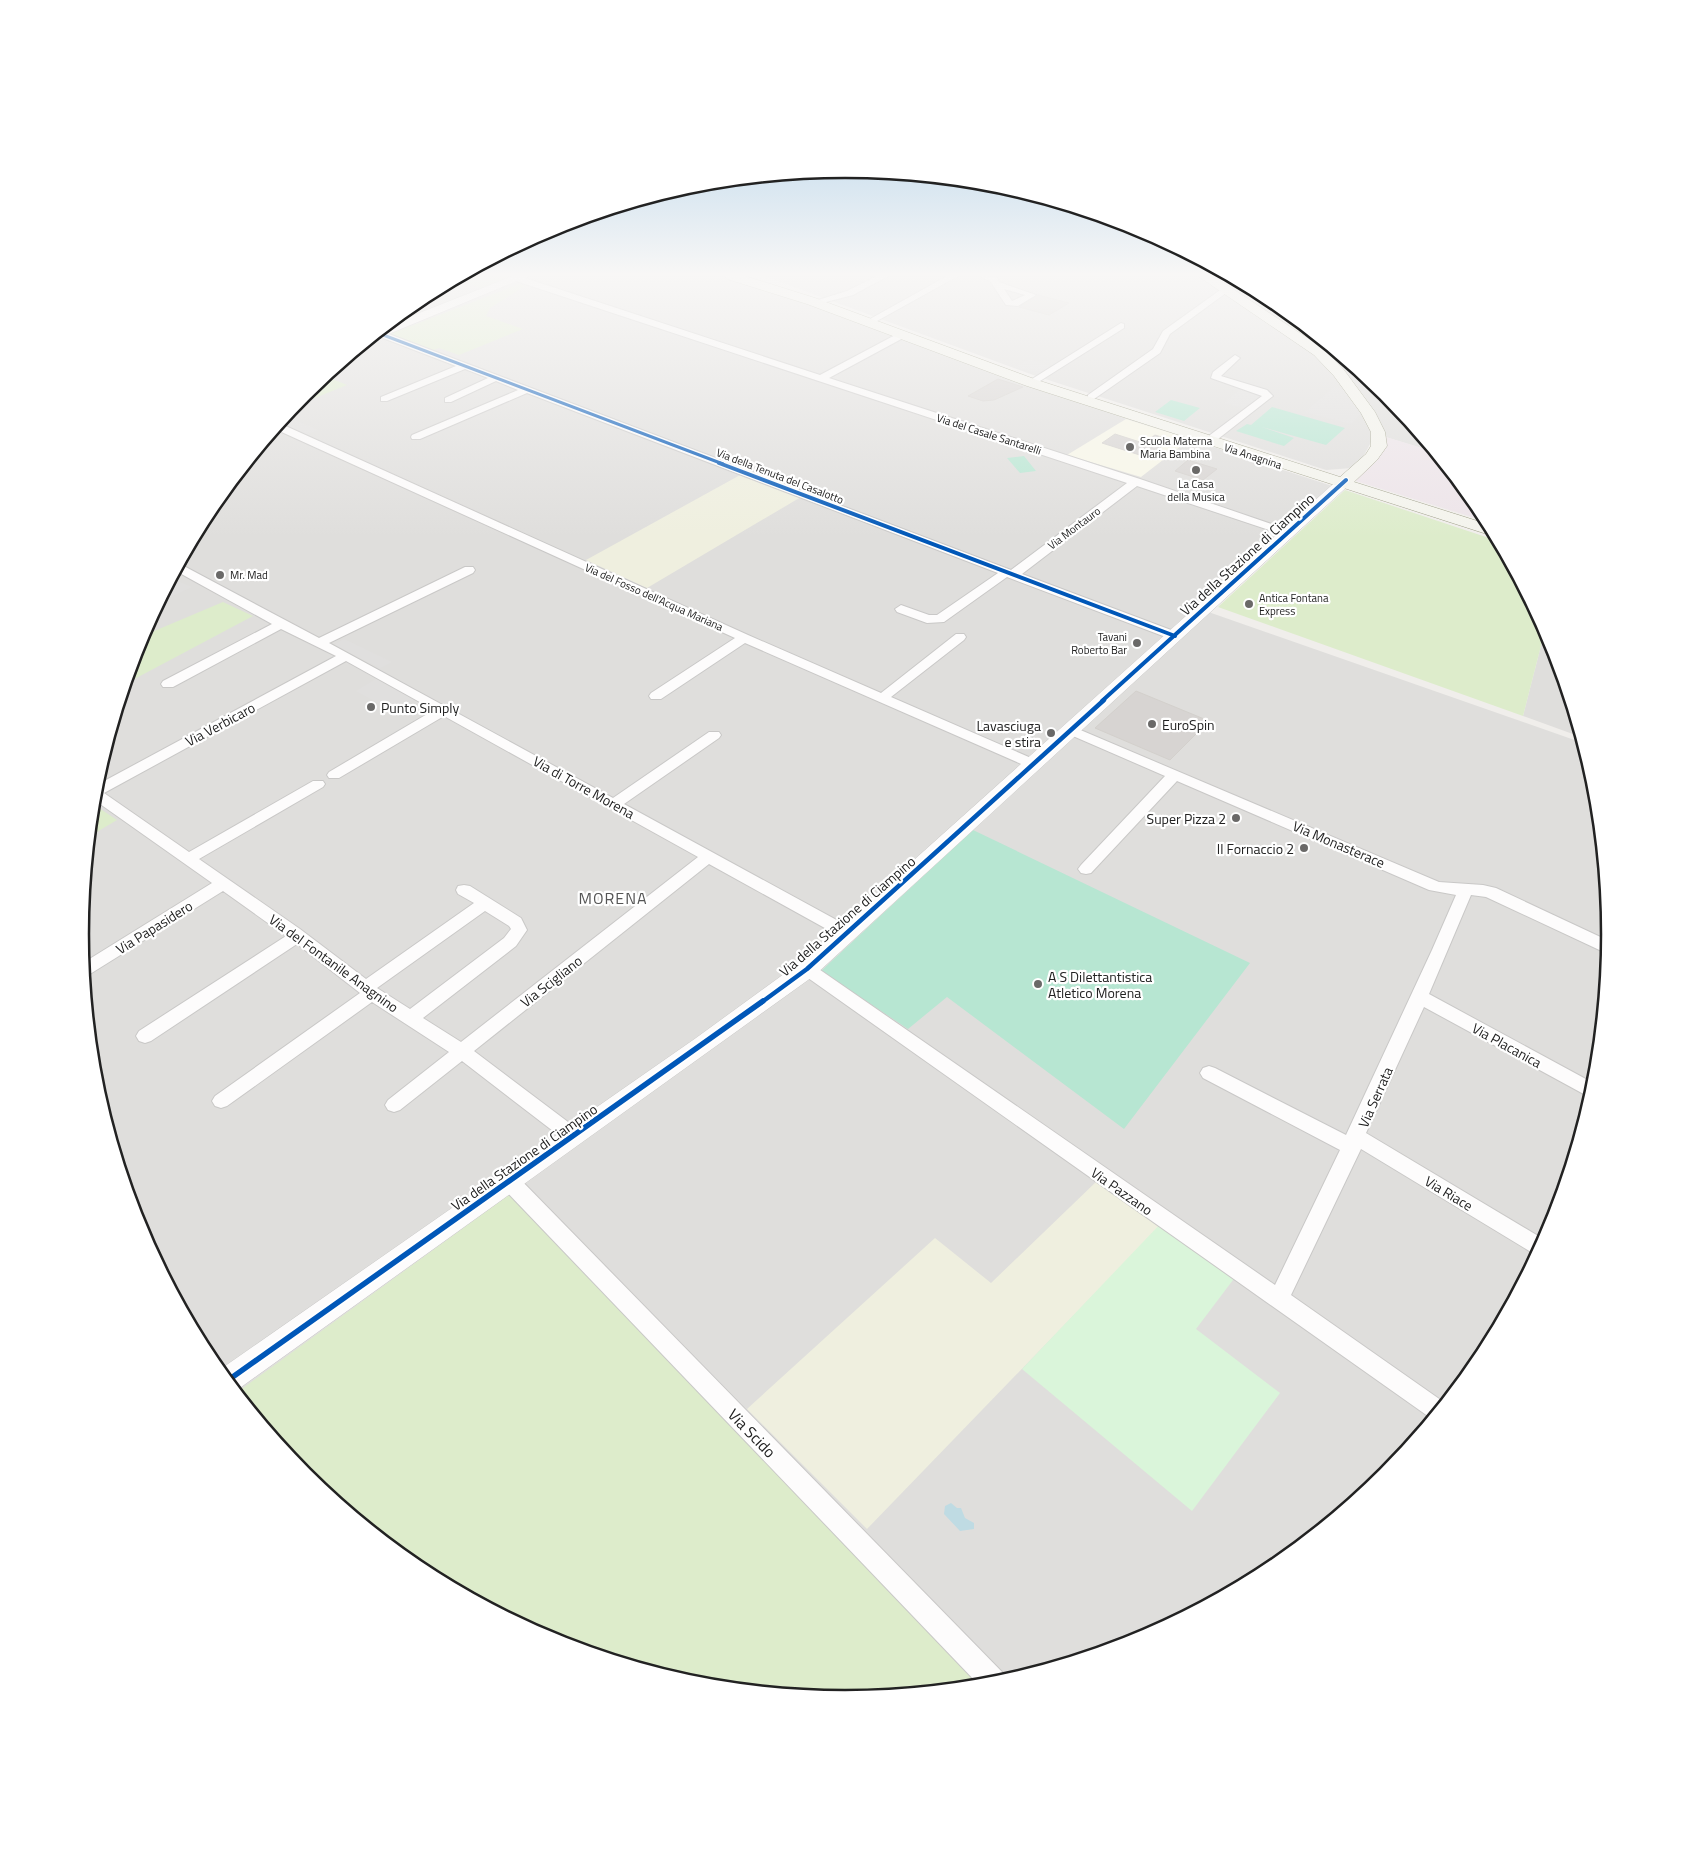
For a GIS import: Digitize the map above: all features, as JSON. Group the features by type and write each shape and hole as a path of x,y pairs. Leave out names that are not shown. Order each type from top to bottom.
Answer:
{"main road":[{"name":"Via Anagnina","path":"978,363 1032,383 1343,477 1377,490 1478,521"},
{"name":"Via Anagnina","path":"994,363 1091,397 1343,477 1483,528"},
{"path":"1335,363 1378,432 1380,441 1376,452 1343,477"}],"street":[{"name":"Via della Tenuta del Casalotto","path":"456,363 1175,636"},
{"name":"Via del Casale Santarelli","path":"774,363 1136,481 1288,533"},
{"path":"820,379 849,363"},
{"path":"1037,379 1062,363"},
{"path":"1091,397 1140,363"},
{"path":"1214,437 1268,396 1264,392 1216,378 1216,374 1229,363"},
{"path":"384,399 464,366"},
{"path":"448,400 496,378"},
{"path":"416,437 526,390"},
{"name":"Via del Fosso dell'Acqua Mariana","path":"282,428 744,638 1033,764"},
{"name":"Via della Stazione di Ciampino","path":"233,1377 807,969 1288,533 1343,477"},
{"name":"Via Montauro","path":"902,609 927,619 940,619 1008,574 1136,481"},
{"name":"Via di Torre Morena","path":"183,569 281,624 346,656 847,933"},
{"path":"319,643 469,570"},
{"path":"168,684 281,624"},
{"path":"882,699 960,637"},
{"path":"656,696 744,638"},
{"name":"Via Verbicaro","path":"103,787 346,656"},
{"path":"334,775 444,710"},
{"name":"Via Monasterace","path":"1071,730 1436,886 1450,890 1481,890 1490,892 1601,944"},
{"path":"614,804 714,735"},
{"path":"1086,869 1175,774"},
{"path":"188,859 318,784"},
{"name":"Via del Fontanile Anagnino","path":"101,797 298,936 369,990 462,1052 573,1136"},
{"name":"Via Scigliano","path":"394,1105 708,856"},
{"name":"Via Papasidero","path":"90,966 224,883"},
{"path":"410,1018 515,937 519,930 515,922 464,890"},
{"name":"Via Serrata","path":"1278,1300 1354,1142 1420,997 1463,900 1464,891"},
{"path":"221,1101 485,903"},
{"path":"145,1036 298,936"},
{"name":"Via Pazzano","path":"807,969 1434,1408"},
{"name":"Via Placanica","path":"1420,997 1586,1088"},
{"name":"Via Riace","path":"1209,1073 1354,1142 1534,1245"},
{"name":"Via Scido","path":"509,1182 989,1677"}],"shaded area":[{"path":"348,363 973,363 1122,417 1332,486 1197,608 1576,740 1587,786 1595,835 1600,885 1600,983 1595,1033 1587,1082 1561,1177 1544,1223 1523,1268 1500,1312 1474,1354 1414,1433 1344,1503 1265,1563 1223,1589 1134,1633 1088,1650 993,1676 944,1684 894,1689 796,1689 746,1684 697,1676 649,1664 602,1650 556,1633 511,1612 467,1589 425,1563 385,1534 346,1503 276,1433 216,1354 190,1312 146,1223 129,1177 103,1082 95,1033 90,983 90,885 95,835 103,786 115,738 129,691 146,645 167,600 190,556 216,514 245,474 276,435 346,365"},
{"path":"1001,363 1342,363 1380,399 1425,449 1372,433 1371,442 1363,457 1352,468 1326,470"},
{"path":"1022,363 1042,363 1050,366 1038,374 1015,367"},
{"path":"1334,387 1344,389 1362,413 1351,424 1305,412"},
{"path":"1242,388 1264,394 1246,409 1224,403"},
{"path":"292,418 318,430 305,435 284,426"},
{"name":"Scuola Materna Maria Bambina","path":"1126,419 1190,439 1141,477 1067,455"},
{"path":"1386,437 1425,449 1477,519 1353,480 1373,464"},
{"path":"177,581 192,587 168,598"},
{"path":"344,639 392,662 380,668 334,645"},
{"path":"1542,641 1561,691 1574,734 1523,716"},
{"path":"379,677 417,698 393,711 356,691"}],"green space":[{"path":"332,379 347,385 308,401"},
{"path":"1171,400 1200,408 1184,421 1155,412"},
{"path":"1272,407 1345,428 1326,445 1262,427 1294,438 1284,446 1236,431 1247,424 1251,425"},
{"path":"1024,456 1036,471 1020,473 1007,458"},
{"path":"742,474 801,497 647,588 586,560"},
{"path":"1345,490 1489,538 1523,600 1542,641 1523,716 1218,607"},
{"path":"223,602 253,616 133,680 152,632"},
{"path":"99,808 117,820 95,833"},
{"name":"A S Dilettantistica Atletico Morena","path":"973,830 1250,963 1124,1129 947,997 908,1029 821,971"},
{"path":"1097,1181 1160,1226 867,1529 747,1409 935,1238 991,1283"},
{"path":"509,1195 979,1678 894,1689 796,1689 746,1684 697,1676 649,1664 602,1650 556,1633 467,1589 425,1563 385,1534 346,1503 310,1469 276,1433 241,1389"},
{"path":"1164,1220 1239,1272 1196,1329 1280,1393 1192,1511 1022,1369"}],"water":[{"path":"951,1503 957,1508 961,1508 965,1518 974,1523 974,1529 960,1531 944,1514 945,1506"}],"building":[{"path":"998,379 1023,387 994,400 983,401 968,396"},
{"name":"Scuola Materna Maria Bambina","path":"1115,434 1143,443 1155,435 1171,440 1146,457 1102,443"},
{"name":"La Casa della Musica","path":"1188,460 1217,469 1203,480 1175,471"},
{"name":"EuroSpin","path":"1136,691 1209,721 1170,760 1095,728"}],"cycle path":[{"path":"457,363 1175,636"},
{"path":"233,1377 807,969 1346,480"}],"place":[{"name":"Scuola Materna Maria Bambina","path":"1130,447"},
{"name":"La Casa della Musica","path":"1196,470"},
{"name":"Mr. Mad","path":"220,575"},
{"name":"Antica Fontana Express","path":"1249,604"},
{"name":"Tavani Roberto Bar","path":"1137,643"},
{"name":"Punto Simply","path":"371,707"},
{"name":"EuroSpin","path":"1152,724"},
{"name":"Lavasciuga e stira","path":"1051,733"},
{"name":"Super Pizza 2","path":"1236,818"},
{"name":"Il Fornaccio 2","path":"1304,848"},
{"name":"A S Dilettantistica Atletico Morena","path":"1038,984"}],"district":[{"name":"MORENA","path":"613,898"}]}
